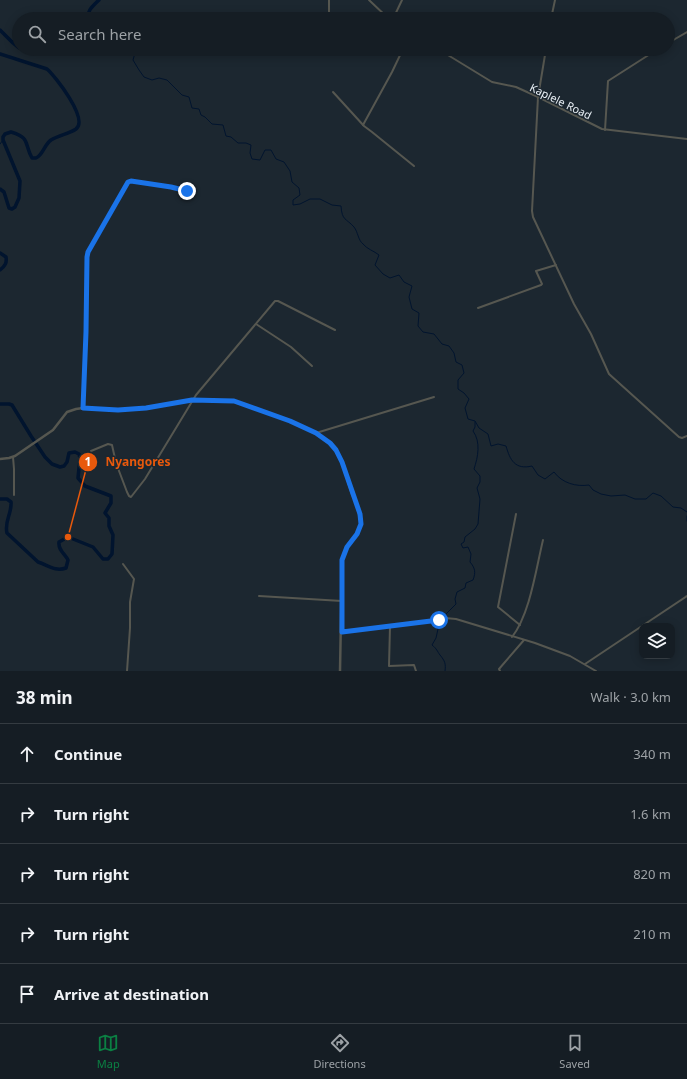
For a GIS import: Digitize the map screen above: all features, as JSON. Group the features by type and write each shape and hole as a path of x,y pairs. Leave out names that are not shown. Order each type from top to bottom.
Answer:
{"street":[{"path":"329,0 329,12"},
{"path":"369,0 380,12"},
{"path":"396,12 402,0"},
{"path":"552,12 555,0"},
{"path":"675,39 687,32"},
{"path":"363,125 400,56"},
{"name":"Kaplele Road","path":"449,56 498,85 513,86 538,97 598,128 687,139"},
{"path":"545,56 538,97 532,214 610,376 679,437 682,438 687,436"},
{"path":"605,130 609,80 647,56"},
{"path":"333,92 363,125 414,166"},
{"path":"83,408 88,252 128,182 131,181 171,187 187,191"},
{"path":"478,308 541,286 542,284 536,271 556,265"},
{"path":"91,451 111,444 116,463 130,497 145,479 192,400 276,301 335,330"},
{"path":"256,324 291,347 312,366"},
{"path":"316,433 434,397"},
{"path":"0,459 13,457 54,429 67,412 83,408 128,410 192,400 234,401 290,421 316,433 330,443 336,450 342,462 360,514 360,529 347,547 342,560 342,632 340,671"},
{"path":"13,457 14,495"},
{"path":"516,514 498,607 520,625"},
{"path":"512,637 520,625 529,598 543,540"},
{"path":"123,564 134,579 130,602 127,671"},
{"path":"259,596 342,601"},
{"path":"646,623 687,596"},
{"path":"342,632 435,621 448,618 456,619 570,656 596,671"},
{"path":"390,626 388,665 414,665 416,666 416,671"},
{"path":"585,664 639,628"},
{"path":"500,671 499,668 524,640"}],"waterway":[{"path":"89,12 99,0"},
{"path":"0,30 12,42"},
{"path":"0,54 47,69 63,88 75,107 79,124 73,131 51,140 36,158 32,158 26,142 22,137 11,132 5,134 3,140 20,181 19,198 15,207 12,209 9,208 4,192 0,189"},
{"path":"134,56 133,60 144,77 152,80 159,78 167,80 182,95 189,97 192,108 199,109 201,115 212,124 223,125 226,136 231,137 238,143 246,143 251,145 250,153 252,159 260,160 265,150 271,150 276,159 284,162 290,171 292,182 299,188 300,195 293,200 293,205 300,204 310,199 320,199 332,205 341,206 343,217 354,227 361,242 379,255 375,265 383,274 390,278 399,275 404,282 412,286 409,297 412,309 419,313 418,326 423,332 434,334 442,344 449,346 454,353 456,362 462,365 464,373 458,380 458,389 469,399 465,408 468,419 475,421 479,428 488,434 491,446 498,444 506,446 509,456 514,463 521,467 532,466 538,475 545,479 554,472 561,479 574,485 589,485 593,490 601,494 611,496 625,495 635,499 646,499 653,493 661,496 673,507 681,508 687,512"},
{"path":"0,144 3,140"},
{"path":"0,253 6,257 5,264 0,270"},
{"path":"0,404 12,405 45,457 52,464 60,467 64,466 67,462 69,453 75,452 79,454 78,478 85,486 111,496 111,503 105,513 109,518 109,526 113,535 112,554 108,559 103,559 93,547 68,537 59,542 61,550 68,560 66,568 55,569 38,562 7,533 6,525 11,502 7,499 0,499"},
{"path":"445,671 444,661 432,645 445,615 456,604 455,599 457,592 465,588 466,583 473,580 475,572 470,562 471,554 468,547 463,548 461,544 464,542 465,537 475,529 478,524 480,499 477,488 480,482 480,476 474,469 478,450 476,435 473,431 475,422"},
{"path":"687,516 687,521"}],"place":[{"name":"Nyangores","path":"68,537"}],"route":[{"path":"187,191 171,187 142,184 131,181 128,182 88,252 86,355 82,404 83,408 118,410 146,408 192,400 231,401 290,421 316,433 330,443 336,450 342,462 348,484 360,514 360,529 344,552 341,566 342,632 439,620"}]}
